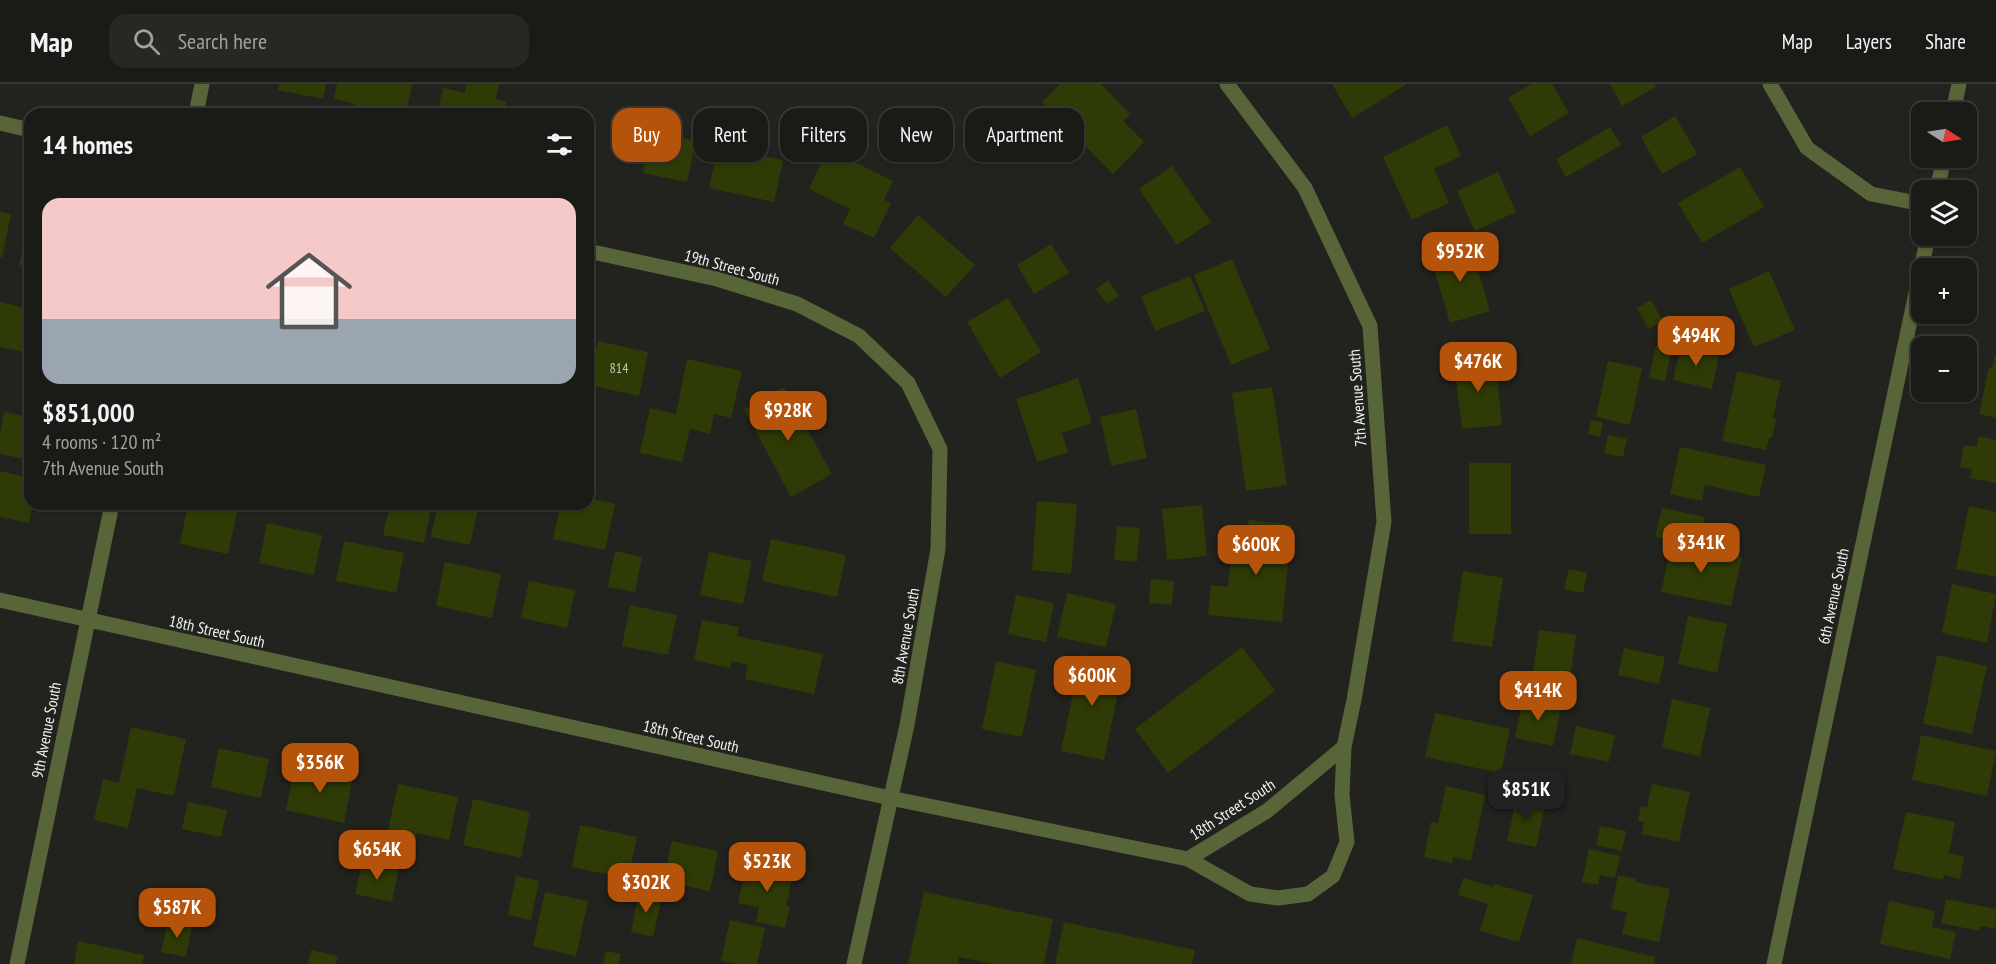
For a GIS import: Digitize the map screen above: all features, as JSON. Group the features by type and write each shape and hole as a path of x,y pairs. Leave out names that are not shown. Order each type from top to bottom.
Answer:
{"street":[{"path":"197,108 202,84"},
{"name":"7th Avenue South","path":"1188,859 1250,894 1278,898 1308,894 1333,876 1347,842 1342,795 1344,747 1384,522 1370,326 1305,188 1227,84"},
{"path":"1770,84 1808,148 1871,194 1911,202"},
{"path":"1955,102 1959,84"},
{"path":"0,123 24,129"},
{"name":"6th Avenue South","path":"1774,964 1926,246"},
{"name":"19th Street South","path":"594,252 717,279 797,304 859,336"},
{"name":"8th Avenue South","path":"854,964 907,726 938,549 940,449 908,383 859,336"},
{"name":"9th Avenue South","path":"17,964 111,510"},
{"name":"18th Street South","path":"0,600 890,798 1188,859 1267,811 1344,747"}],"building":[{"path":"279,84 326,84 323,99 278,90"},
{"path":"337,84 412,84 407,108 354,108 355,104 334,99"},
{"path":"466,84 499,84 496,99 506,102 505,108 438,108 443,88 465,93"},
{"path":"1060,84 1101,84 1130,114 1123,121 1144,142 1113,174 1084,145 1084,108 1048,108 1042,102"},
{"path":"1332,84 1407,84 1352,118"},
{"path":"1531,84 1552,84 1569,113 1530,136 1508,98"},
{"path":"1610,84 1654,84 1656,87 1622,106"},
{"path":"1675,116 1697,154 1662,174 1641,137"},
{"path":"1447,125 1461,156 1434,169 1449,203 1412,220 1383,157"},
{"path":"1610,127 1621,145 1566,177 1556,159"},
{"path":"681,138 693,140 693,155 687,182 643,173 645,162 681,162"},
{"path":"768,157 783,162 774,202 709,188 715,162 768,162"},
{"path":"822,162 854,162 893,181 884,200 891,203 874,238 843,224 850,209 809,189"},
{"path":"1172,166 1211,222 1177,245 1139,189"},
{"path":"1740,167 1764,207 1702,243 1678,203"},
{"path":"1498,172 1516,212 1475,231 1457,191"},
{"path":"0,212 11,214 2,258 0,257"},
{"path":"918,215 975,265 946,297 890,248"},
{"path":"24,242 24,266 19,265"},
{"path":"1470,243 1490,311 1450,323 1430,255"},
{"path":"1051,244 1069,273 1034,294 1017,265"},
{"path":"1232,259 1270,349 1231,365 1194,275"},
{"path":"1769,271 1795,330 1754,347 1729,289"},
{"path":"1190,276 1205,311 1155,331 1141,296"},
{"path":"1108,280 1119,296 1107,304 1096,289"},
{"path":"1008,298 1041,352 1000,378 967,322"},
{"path":"1651,300 1663,321 1649,329 1637,308"},
{"path":"0,302 24,308 24,352 0,347"},
{"path":"598,341 648,352 639,396 594,386 594,361"},
{"path":"1656,345 1672,349 1665,381 1649,378"},
{"path":"1681,346 1719,354 1712,389 1673,380"},
{"path":"1995,355 1996,418 1979,414 1989,367 1992,368"},
{"path":"1495,357 1502,425 1462,429 1454,362"},
{"path":"687,359 742,371 731,418 714,414 710,434 690,429 682,462 640,453 650,408 676,414"},
{"path":"1608,361 1642,368 1630,425 1596,417"},
{"path":"1737,371 1781,381 1773,418 1776,418 1772,438 1769,438 1766,450 1722,441"},
{"path":"1078,378 1092,423 1062,433 1068,452 1037,462 1016,399"},
{"path":"784,387 832,474 791,497 744,409"},
{"path":"1272,387 1287,485 1246,491 1232,393"},
{"path":"1136,409 1147,458 1111,466 1100,417"},
{"path":"4,412 24,416 24,459 0,454 0,433"},
{"path":"1591,420 1603,422 1600,437 1588,434"},
{"path":"1608,435 1627,439 1623,457 1604,453"},
{"path":"1979,436 1996,440 1996,483 1970,478 1972,469 1960,467 1964,445 1977,447"},
{"path":"1680,447 1766,465 1759,497 1705,485 1702,501 1670,494"},
{"path":"1469,463 1511,463 1511,534 1469,534"},
{"path":"0,471 24,477 24,510 32,510 29,523 0,517"},
{"path":"594,499 615,504 605,550 553,539 560,510 594,510"},
{"path":"1037,501 1077,504 1071,574 1032,570"},
{"path":"1202,505 1207,556 1167,560 1162,509"},
{"path":"1969,506 1996,512 1996,577 1956,569"},
{"path":"1662,508 1705,517 1699,546 1655,537"},
{"path":"187,510 238,510 228,554 180,544"},
{"path":"389,510 431,510 424,543 383,535"},
{"path":"437,510 478,510 470,545 431,537"},
{"path":"1249,520 1292,525 1282,622 1208,615 1211,585 1228,587 1232,548 1245,549"},
{"path":"267,523 322,535 314,575 259,563"},
{"path":"1117,526 1140,528 1137,562 1114,560"},
{"path":"771,539 846,555 837,597 762,581"},
{"path":"344,541 404,553 396,593 336,581"},
{"path":"1672,542 1742,557 1731,606 1661,592"},
{"path":"615,551 642,557 635,592 608,587"},
{"path":"709,552 752,561 743,604 700,595"},
{"path":"445,562 501,574 492,618 436,606"},
{"path":"1569,569 1587,573 1583,593 1564,589"},
{"path":"1463,571 1503,578 1492,647 1452,641"},
{"path":"1151,579 1174,581 1172,605 1149,603"},
{"path":"529,581 575,590 567,628 521,618"},
{"path":"1952,584 1996,594 1987,643 1942,633"},
{"path":"1067,593 1116,604 1106,647 1057,637"},
{"path":"1016,595 1054,603 1046,642 1008,634"},
{"path":"630,605 677,615 668,655 622,646"},
{"path":"1688,616 1727,624 1717,673 1678,664"},
{"path":"702,620 739,627 737,636 823,654 814,694 745,679 748,665 732,661 730,668 694,660"},
{"path":"1539,630 1576,635 1568,692 1531,687"},
{"path":"1242,647 1275,691 1168,773 1135,729"},
{"path":"1624,648 1665,657 1659,684 1618,675"},
{"path":"1081,655 1124,664 1104,760 1061,751"},
{"path":"1937,655 1987,666 1972,734 1923,724"},
{"path":"996,661 1036,670 1022,737 982,729"},
{"path":"1523,699 1561,707 1553,746 1515,738"},
{"path":"1672,699 1710,708 1700,756 1662,748"},
{"path":"1435,713 1510,729 1501,773 1425,757"},
{"path":"1576,726 1615,735 1609,762 1570,754"},
{"path":"131,727 186,739 174,796 137,788 128,828 94,820 103,779 119,783"},
{"path":"1921,735 1996,751 1987,796 1912,780"},
{"path":"219,748 269,759 261,798 211,787"},
{"path":"295,765 353,777 344,823 286,810"},
{"path":"398,784 458,797 449,840 417,833 414,850 385,844"},
{"path":"1652,784 1690,792 1679,842 1642,834 1644,822 1638,821 1641,806 1647,807"},
{"path":"1446,786 1485,795 1471,861 1453,857 1452,863 1424,857 1431,822 1438,823"},
{"path":"1517,795 1546,801 1536,847 1507,841"},
{"path":"473,799 530,812 521,858 463,845"},
{"path":"188,802 227,810 221,837 182,829"},
{"path":"1906,812 1955,822 1949,853 1964,856 1960,879 1944,875 1943,880 1893,869"},
{"path":"580,825 637,837 628,879 572,867"},
{"path":"1600,826 1626,831 1622,851 1596,845"},
{"path":"672,841 718,851 710,891 663,881"},
{"path":"1589,849 1620,856 1615,878 1600,875 1598,885 1582,882"},
{"path":"363,860 399,868 392,902 355,894"},
{"path":"747,861 794,871 786,905 790,906 785,928 756,922 759,907 738,903"},
{"path":"1618,875 1636,879 1635,882 1670,889 1659,942 1622,934 1627,912 1611,909"},
{"path":"516,876 539,881 531,920 508,915"},
{"path":"1463,878 1533,895 1519,942 1480,931 1488,904 1458,895"},
{"path":"545,892 588,901 576,956 533,946"},
{"path":"639,892 662,896 653,937 631,932"},
{"path":"924,892 1053,919 1044,964 993,964 959,957 958,964 908,964"},
{"path":"1946,899 1996,909 1995,929 1980,926 1979,931 1941,923"},
{"path":"1889,901 1935,911 1932,927 1956,932 1950,959 1880,944"},
{"path":"730,920 765,928 757,964 721,961"},
{"path":"168,921 192,926 186,957 161,952"},
{"path":"1064,922 1195,950 1192,964 1055,964"},
{"path":"1577,938 1655,957 1654,964 1571,964"},
{"path":"78,941 144,955 142,964 74,964"},
{"path":"311,950 338,956 336,964 308,964"},
{"path":"606,951 621,954 619,964 603,964"}]}
